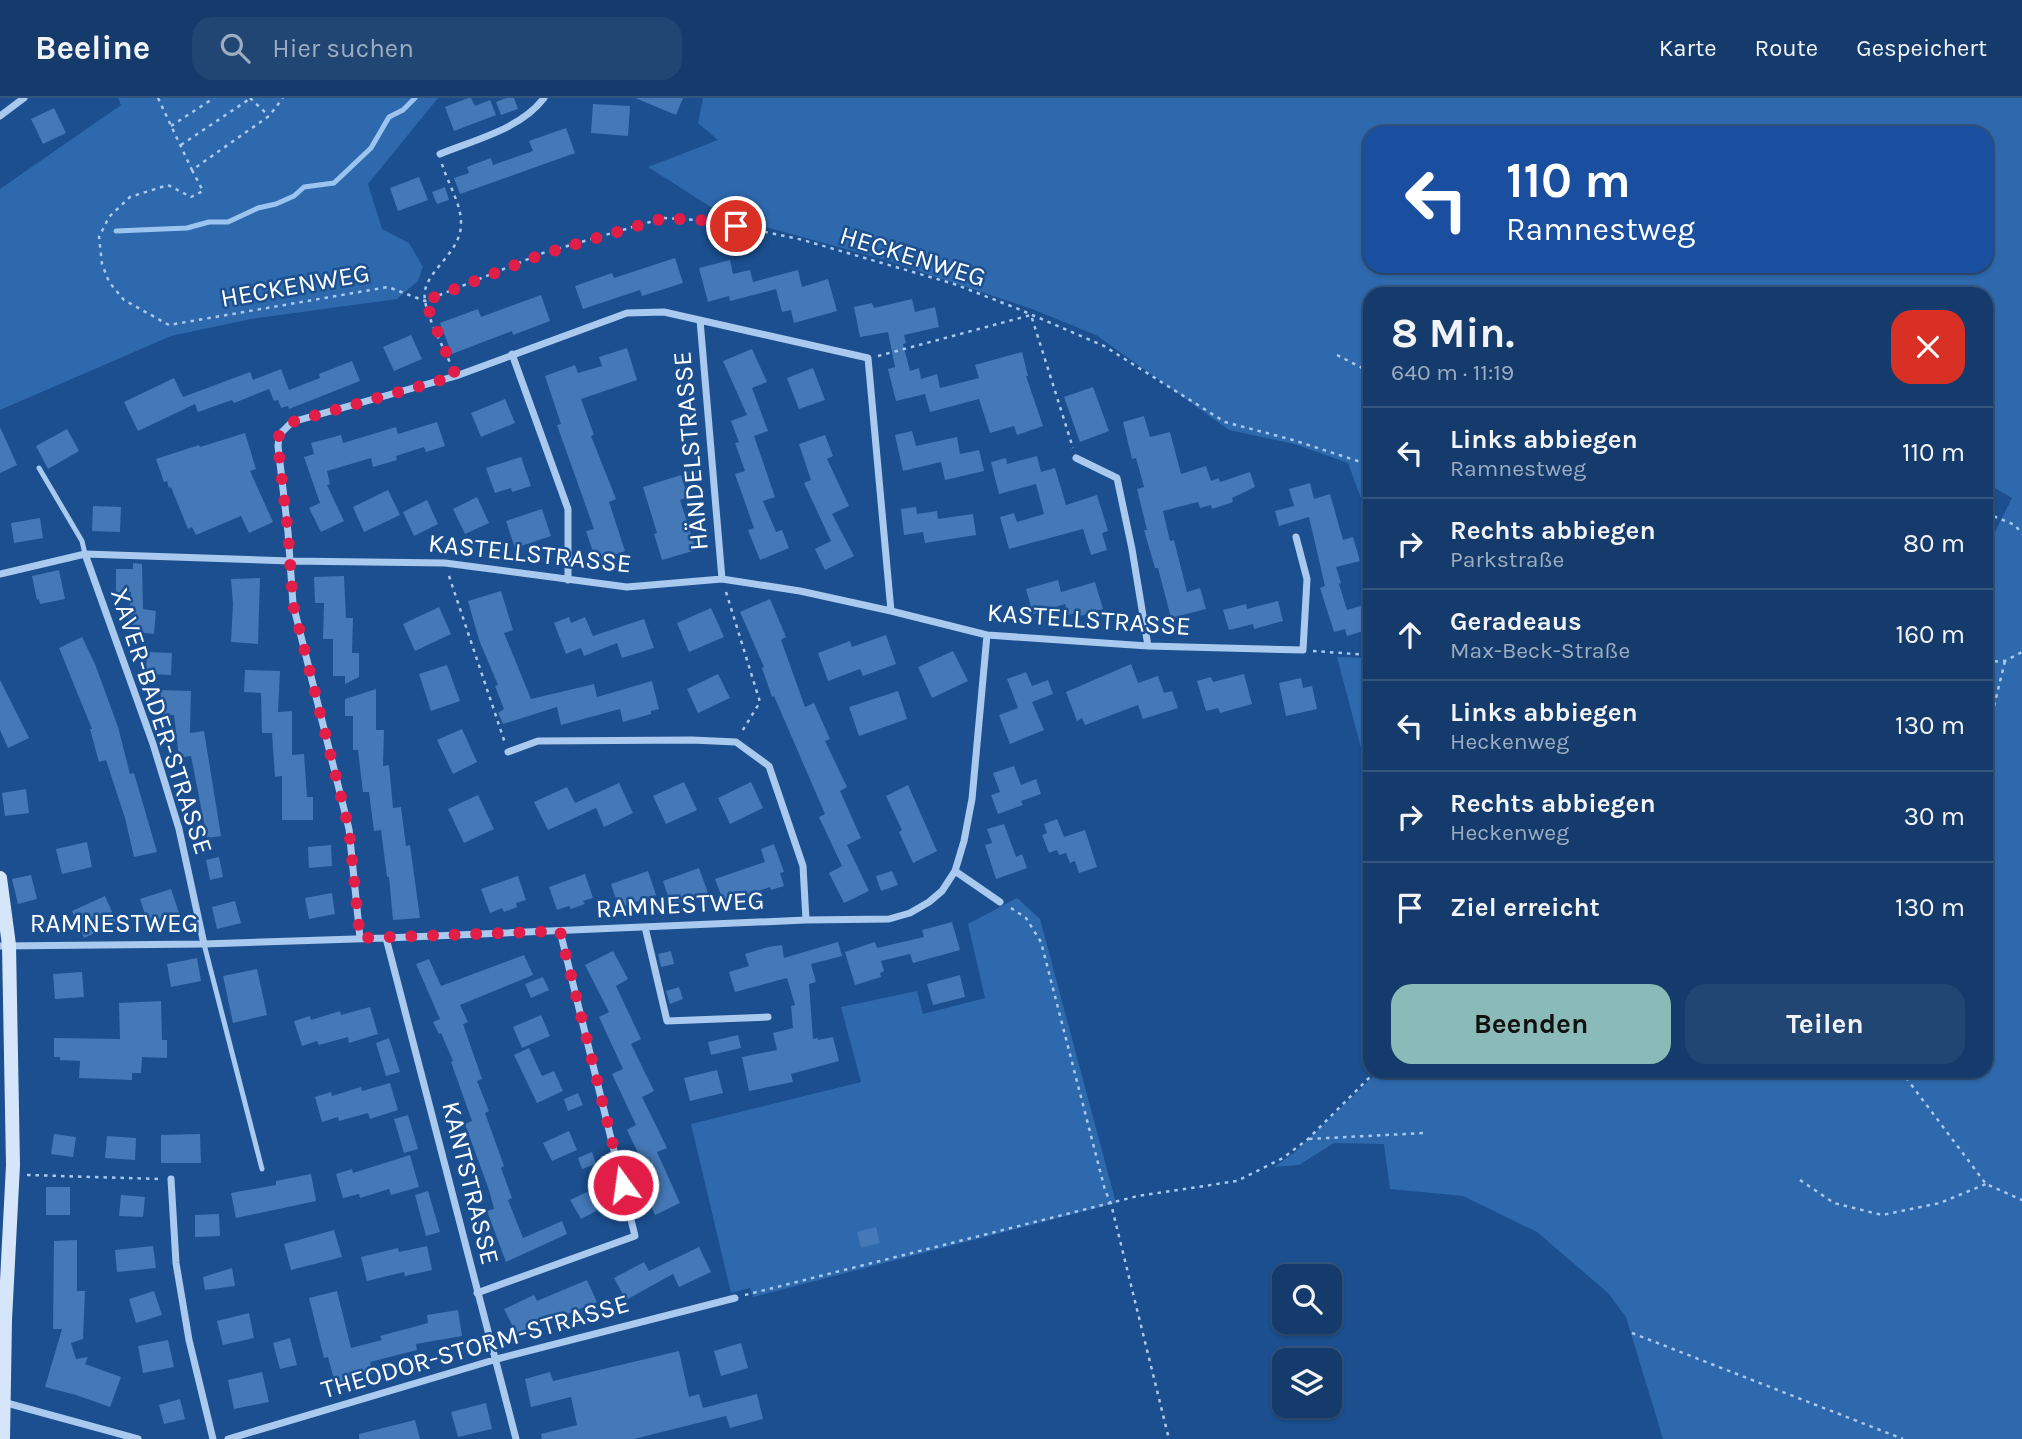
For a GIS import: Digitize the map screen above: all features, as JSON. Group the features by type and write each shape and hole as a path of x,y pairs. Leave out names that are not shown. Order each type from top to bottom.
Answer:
{"main road":[{"path":"0,878 5,946 8,1168 2,1320 3,1439"}],"street":[{"path":"0,116 24,98"},
{"path":"439,154 502,130 519,120 544,98"},
{"path":"360,938 349,829 293,604 278,446 279,435 292,422 456,376 627,313 664,312 869,358 891,611"},
{"name":"HÄNDELSTRASSE","path":"700,320 722,579"},
{"path":"512,354 568,509 568,580"},
{"path":"1076,457 1117,478 1148,646"},
{"path":"1296,537 1307,579 1303,650"},
{"name":"KASTELLSTRASSE","path":"0,574 85,554 445,563 627,587 722,579 800,591 988,635 1148,646 1303,650"},
{"name":"XAVER-BADER-STRASSE","path":"85,554 164,780 204,944"},
{"name":"RAMNESTWEG","path":"5,946 204,944 386,938 806,920 889,919 910,913 942,891 956,871 972,799 988,635"},
{"path":"508,752 538,741 736,742 769,766 803,866 806,920"},
{"path":"956,871 1000,902"},
{"path":"645,927 667,1021 768,1017"},
{"path":"477,1293 635,1236 560,931"},
{"name":"KANTSTRASSE","path":"386,938 516,1439"},
{"path":"171,1179 176,1263 189,1340 213,1439"},
{"name":"THEODOR-STORM-STRASSE","path":"228,1439 497,1359 735,1297"},
{"path":"3,1402 138,1439"}],"lane":[{"path":"39,468 82,541 85,554"},
{"path":"204,944 262,1169"}],"path":[{"path":"158,98 192,170 269,116 283,98"},
{"path":"171,127 214,98"},
{"path":"181,145 250,98 269,116"},
{"name":"HECKENWEG","path":"192,170 203,191 191,197 167,185 130,197 109,216 99,237 102,264 109,282 124,300 169,325 388,286 425,301 543,254 664,218 714,221 803,240 954,284 1104,346 1225,422 1363,463"},
{"path":"446,178 460,212 459,238 457,245 425,288 425,301 456,376"},
{"path":"869,358 1031,315 1076,457"},
{"path":"1337,355 1363,368"},
{"path":"1993,516 2015,525 2022,534"},
{"path":"445,563 508,752"},
{"path":"722,579 760,702 736,742"},
{"path":"1303,650 1363,654"},
{"path":"1993,661 2005,660 2022,652"},
{"path":"1993,710 2005,660"},
{"path":"1000,902 1027,918 1041,942 1101,1177 1111,1203 1169,1439"},
{"path":"735,1297 1138,1196 1237,1181 1283,1158 1308,1139 1369,1078"},
{"path":"1906,1078 1986,1184 2022,1200"},
{"path":"1308,1139 1424,1133"},
{"path":"8,1168 171,1179"},
{"path":"1800,1180 1834,1203 1882,1215 1940,1203 1986,1184"},
{"path":"1632,1333 1903,1439"}],"shaded area":[{"path":"118,98 438,98 368,184 382,229 409,243 423,267 418,281 397,299 251,319 171,336 0,410 0,189 121,105"},
{"path":"703,98 2022,98 2022,1439 1663,1439 1626,1317 1608,1293 1537,1232 1463,1196 1390,1189 1384,1144 1334,1143 1299,1165 1274,1167 1295,1152 1372,1078 1993,1078 1993,536 2012,498 1993,487 1993,287 1363,287 1363,504 1348,463 1294,444 1229,430 1096,335 1032,309 886,260 725,216 648,167 718,140 698,123"},
{"path":"1337,657 1363,658 1363,755"},
{"path":"1017,898 1040,919 1116,1203 753,1297 750,1288 731,1293 691,1124 861,1082 841,1007 917,991 923,1014 985,998 968,924"}],"building":[{"path":"471,98 475,106 490,100 496,115 454,131 445,107"},
{"path":"514,98 518,109 501,115 496,102"},
{"path":"635,98 683,98 676,115"},
{"path":"593,104 630,106 628,136 591,133"},
{"path":"54,108 66,133 43,144 31,119"},
{"path":"566,128 575,153 460,194 454,178 469,173 467,167 491,158 493,165 533,151 529,141"},
{"path":"419,177 428,200 398,211 390,188"},
{"path":"445,187 449,200 437,204 432,192"},
{"path":"675,258 683,283 642,296 640,290 583,309 575,286 612,273 614,278"},
{"path":"730,260 733,274 750,270 753,282 798,270 802,287 828,279 837,311 794,323 791,310 782,312 776,289 730,301 729,296 708,302 699,268"},
{"path":"541,295 550,321 513,335 512,331 452,354 440,323 478,309 481,317"},
{"path":"912,299 915,312 935,307 939,327 904,335 906,343 903,344 910,371 919,368 921,379 937,374 940,388 979,378 975,365 1022,352 1026,376 1043,426 1017,435 1014,426 990,433 979,399 930,412 925,394 896,401 888,369 895,367 888,332 860,337 854,307 872,303 874,308"},
{"path":"411,335 422,359 394,371 383,347"},
{"path":"627,348 637,380 581,399 594,435 591,436 616,499 609,502 625,551 596,561 586,531 594,529 557,425 561,424 545,376 575,365 578,373 602,366 599,357"},
{"path":"752,349 767,382 752,388 768,431 754,436 775,497 763,501 776,532 782,530 789,548 760,560 748,530 754,528 735,474 745,471 731,421 747,415 723,361"},
{"path":"352,361 360,381 289,409 288,406 281,408 278,400 274,401 269,389 234,403 232,400 198,412 195,404 138,431 124,402 174,378 183,397 250,372 253,380 281,369 289,390"},
{"path":"813,368 825,400 799,409 787,378"},
{"path":"1093,387 1109,431 1080,442 1064,397"},
{"path":"505,399 515,423 481,437 471,413"},
{"path":"1144,416 1150,437 1170,432 1181,474 1206,466 1211,481 1219,478 1220,482 1250,472 1255,487 1232,498 1233,502 1212,509 1211,505 1200,508 1198,502 1163,511 1170,541 1174,540 1187,592 1200,588 1206,609 1171,618 1158,568 1155,568 1144,530 1147,530 1137,489 1144,487 1136,458 1132,459 1123,422"},
{"path":"437,422 445,446 426,452 424,447 396,456 397,460 373,467 371,458 327,471 330,484 327,485 344,521 321,532 309,508 320,503 304,457 314,454 311,443 341,435 343,443 396,427 398,434"},
{"path":"0,427 17,465 0,473"},
{"path":"67,429 79,451 48,469 36,446"},
{"path":"912,431 916,446 957,437 960,454 979,450 984,471 945,480 941,462 903,471 895,435"},
{"path":"245,433 256,469 250,471 273,522 249,533 241,516 196,535 192,527 188,529 171,487 169,488 167,481 164,482 156,459"},
{"path":"825,435 833,456 827,459 849,506 832,514 854,556 825,570 815,549 831,541 804,483 811,480 799,444"},
{"path":"1037,456 1041,472 1055,468 1066,505 1097,495 1108,531 1102,533 1107,550 1091,555 1083,529 1009,549 1000,517 1014,513 1017,522 1044,514 1036,484 999,494 991,462 1006,458 1007,464"},
{"path":"521,457 531,486 512,492 511,488 495,493 486,468"},
{"path":"681,475 688,497 680,500 696,550 662,560 643,487"},
{"path":"1310,483 1314,499 1330,494 1343,540 1353,537 1360,561 1336,567 1347,610 1363,605 1363,631 1347,636 1345,629 1334,632 1320,588 1325,586 1309,517 1279,526 1275,511 1294,506 1289,489"},
{"path":"388,490 400,515 364,532 353,507"},
{"path":"477,497 489,523 465,534 453,509"},
{"path":"427,500 438,524 414,536 403,512"},
{"path":"93,506 121,507 120,532 92,531"},
{"path":"916,507 917,514 937,511 938,519 973,514 976,535 925,543 923,532 904,535 901,509"},
{"path":"542,509 551,536 515,548 506,521"},
{"path":"40,518 43,538 14,543 11,523"},
{"path":"133,563 142,564 143,609 156,611 154,634 127,631 131,592 116,592 116,569 133,569"},
{"path":"59,570 65,599 40,604 32,576"},
{"path":"344,576 346,618 353,618 352,653 359,653 359,677 345,684 345,676 333,676 333,639 323,639 324,603 315,603 314,577"},
{"path":"260,578 258,644 231,642 231,579"},
{"path":"1058,580 1061,592 1095,582 1103,609 1080,616 1079,612 1068,615 1065,604 1033,614 1026,589"},
{"path":"501,591 513,630 504,633 531,699 594,684 597,697 652,681 659,709 623,722 620,709 561,725 557,707 503,724 498,713 504,709 495,686 498,685 479,640 468,601"},
{"path":"770,599 786,637 781,640 805,707 814,703 830,739 825,741 847,787 840,791 861,838 847,845 869,891 844,903 829,873 842,866 819,817 825,814 774,696 772,697 762,668 764,667 740,612"},
{"path":"1278,601 1283,621 1254,629 1253,624 1229,630 1223,610 1246,604 1247,609"},
{"path":"439,607 451,634 415,651 403,624"},
{"path":"711,608 724,637 689,652 677,623"},
{"path":"569,617 571,623 585,617 593,636 644,619 654,648 622,658 617,643 584,656 581,648 566,654 554,623"},
{"path":"886,635 896,664 863,676 860,669 828,681 818,653 850,641 852,647"},
{"path":"82,637 118,727 130,774 134,773 157,852 134,857 125,818 106,760 99,762 92,729 59,648"},
{"path":"953,651 968,681 932,698 918,667"},
{"path":"147,652 172,653 171,675 146,674"},
{"path":"1131,664 1138,683 1158,676 1164,693 1172,691 1178,708 1143,719 1138,705 1085,725 1082,718 1077,721 1066,692"},
{"path":"447,665 460,701 431,711 419,674"},
{"path":"245,670 280,671 278,712 292,711 292,755 304,754 307,797 313,797 313,820 282,820 282,776 275,777 272,733 262,733 261,693 244,692"},
{"path":"1026,672 1032,686 1048,680 1053,694 1032,702 1044,730 1010,744 999,715 1018,708 1007,679"},
{"path":"718,674 730,698 698,713 687,689"},
{"path":"1244,674 1252,704 1220,713 1218,708 1206,711 1197,681 1211,677 1213,682"},
{"path":"1301,678 1303,688 1312,686 1317,709 1286,716 1279,683"},
{"path":"0,680 29,738 8,748 0,730"},
{"path":"376,689 376,730 384,730 383,766 389,765 393,808 401,807 406,846 410,845 420,918 393,920 381,830 374,831 369,792 363,792 358,750 353,750 353,716 345,716 345,699"},
{"path":"161,690 191,691 190,733 204,731 221,836 207,838 191,756 179,758 174,715 160,715"},
{"path":"898,691 907,719 859,736 849,707"},
{"path":"462,729 477,762 453,774 437,740"},
{"path":"1014,766 1021,785 1036,779 1041,794 1021,801 1023,805 998,814 991,795 1000,792 993,773"},
{"path":"684,782 697,810 666,824 653,796"},
{"path":"751,782 763,808 730,824 718,798"},
{"path":"619,783 633,813 604,827 596,808 548,830 534,802 567,787 575,803"},
{"path":"908,785 937,851 913,863 899,832 902,830 886,796"},
{"path":"26,789 29,813 5,816 2,793"},
{"path":"478,795 494,829 464,843 448,809"},
{"path":"1057,819 1064,837 1085,830 1097,867 1079,873 1075,861 1070,863 1066,853 1059,855 1057,850 1049,853 1042,835 1047,833 1044,824"},
{"path":"1004,824 1016,857 1022,854 1027,868 996,879 985,845 992,843 987,829"},
{"path":"87,842 92,867 62,874 56,849"},
{"path":"774,844 784,872 780,873 784,886 771,890 770,887 724,903 715,879 765,862 761,849"},
{"path":"331,845 332,866 309,868 308,847"},
{"path":"219,857 223,877 210,880 206,860"},
{"path":"699,868 708,893 671,905 663,881"},
{"path":"648,871 656,895 619,908 611,884"},
{"path":"892,871 898,885 881,891 876,876"},
{"path":"585,874 593,898 571,909 569,906 557,910 549,887"},
{"path":"31,875 37,899 18,904 12,879"},
{"path":"518,876 526,900 516,903 517,907 504,912 502,908 490,913 481,889"},
{"path":"171,889 179,913 148,923 140,899"},
{"path":"332,893 335,914 309,919 305,898"},
{"path":"105,896 117,923 84,938 72,911"},
{"path":"235,901 241,923 217,929 212,907"},
{"path":"952,922 960,950 913,963 910,954 881,961 884,971 880,973 881,977 855,985 845,952 875,942 877,948 924,937 922,930"},
{"path":"838,942 842,956 811,964 816,982 809,984 813,1039 833,1037 839,1061 791,1074 793,1082 749,1091 742,1057 777,1050 773,1033 793,1028 791,1006 795,1005 787,978 735,992 729,972 749,966 745,954 768,947 782,945 784,958"},
{"path":"613,951 628,979 616,986 641,1039 631,1044 654,1091 642,1097 667,1148 657,1152 680,1203 655,1215 641,1184 651,1180 627,1130 636,1125 612,1074 623,1069 599,1017 609,1012 585,965"},
{"path":"671,951 674,964 661,967 658,954"},
{"path":"524,955 533,975 460,1005 468,1022 463,1024 482,1079 477,1081 489,1111 485,1113 512,1198 508,1200 523,1238 562,1221 567,1234 506,1262 487,1211 494,1209 489,1190 465,1124 472,1121 451,1062 453,1061 433,1022 440,1019 416,964 429,959 441,986"},
{"path":"197,958 201,981 171,987 167,964"},
{"path":"257,969 267,1015 233,1023 223,976"},
{"path":"82,972 84,997 55,999 53,974"},
{"path":"960,975 965,997 933,1005 927,984"},
{"path":"543,977 549,990 531,998 525,984"},
{"path":"679,987 683,999 670,1004 666,991"},
{"path":"161,1001 162,1040 167,1040 167,1058 142,1057 141,1073 132,1073 132,1080 79,1078 80,1061 54,1057 54,1038 120,1039 119,1003"},
{"path":"370,1007 378,1034 349,1043 348,1037 319,1045 317,1041 302,1046 294,1021 310,1016 311,1020 340,1011 341,1015"},
{"path":"541,1015 550,1036 522,1048 513,1027"},
{"path":"738,1035 741,1048 711,1055 708,1042"},
{"path":"389,1038 400,1072 386,1076 376,1043"},
{"path":"529,1048 542,1076 554,1071 563,1091 537,1103 514,1055"},
{"path":"717,1070 723,1093 690,1101 684,1078"},
{"path":"390,1083 398,1110 370,1119 368,1113 339,1121 338,1117 322,1122 315,1097 331,1092 332,1096 361,1087 362,1091"},
{"path":"578,1093 583,1105 568,1111 564,1099"},
{"path":"408,1115 418,1149 404,1153 394,1119"},
{"path":"569,1131 577,1150 552,1161 543,1143"},
{"path":"54,1134 76,1137 73,1157 51,1154"},
{"path":"200,1134 201,1163 161,1163 161,1135"},
{"path":"107,1136 136,1138 135,1160 105,1158"},
{"path":"592,1152 596,1164 582,1169 578,1158"},
{"path":"410,1155 419,1187 391,1195 389,1189 360,1198 359,1194 343,1198 336,1174 352,1169 353,1173"},
{"path":"311,1174 316,1201 236,1218 231,1193 276,1185 276,1181"},
{"path":"46,1187 70,1187 70,1215 46,1215"},
{"path":"428,1191 440,1232 426,1236 415,1195"},
{"path":"589,1191 598,1210 581,1219 570,1200"},
{"path":"121,1195 145,1197 143,1217 119,1216"},
{"path":"219,1214 220,1236 195,1237 195,1215"},
{"path":"876,1227 880,1243 861,1248 857,1232"},
{"path":"334,1230 342,1257 291,1270 284,1244"},
{"path":"77,1240 77,1291 85,1291 83,1339 71,1343 76,1359 88,1357 85,1364 121,1377 110,1407 45,1387 62,1329 53,1329 54,1241"},
{"path":"153,1246 156,1268 117,1272 115,1250"},
{"path":"427,1246 432,1270 405,1276 404,1272 367,1281 361,1257 398,1248 399,1252"},
{"path":"699,1247 711,1272 679,1287 673,1274 626,1300 614,1278 644,1262 649,1271"},
{"path":"232,1268 235,1286 205,1290 203,1277"},
{"path":"587,1280 597,1302 565,1315 564,1312 517,1335 504,1309 534,1295 537,1301"},
{"path":"154,1291 162,1315 136,1323 129,1299"},
{"path":"337,1291 351,1348 382,1340 380,1336 428,1323 427,1315 458,1310 462,1336 416,1344 417,1350 370,1362 373,1373 335,1383 328,1357 324,1358 309,1298"},
{"path":"249,1313 254,1338 223,1345 217,1321"},
{"path":"290,1338 297,1365 280,1369 273,1343"},
{"path":"168,1340 174,1367 143,1373 138,1346"},
{"path":"741,1343 748,1368 721,1376 714,1351"},
{"path":"679,1351 689,1397 699,1394 703,1408 757,1394 763,1419 730,1428 726,1416 634,1439 542,1439 541,1434 577,1425 571,1397 531,1407 525,1379 550,1372 553,1381"},
{"path":"262,1372 269,1402 234,1409 228,1380"},
{"path":"180,1399 185,1419 164,1424 159,1405"},
{"path":"486,1403 492,1429 458,1437 451,1412"},
{"path":"415,1420 420,1439 359,1439 359,1434"}],"waterway":[{"path":"116,231 187,228 209,222 228,222 294,196 304,187 334,183 371,148 389,117 403,110 415,98"}],"route":[{"path":"623,1185 560,931 360,938 349,829 293,604 279,435 292,422 456,376 425,301 543,254 664,218 714,221 736,226"}]}
